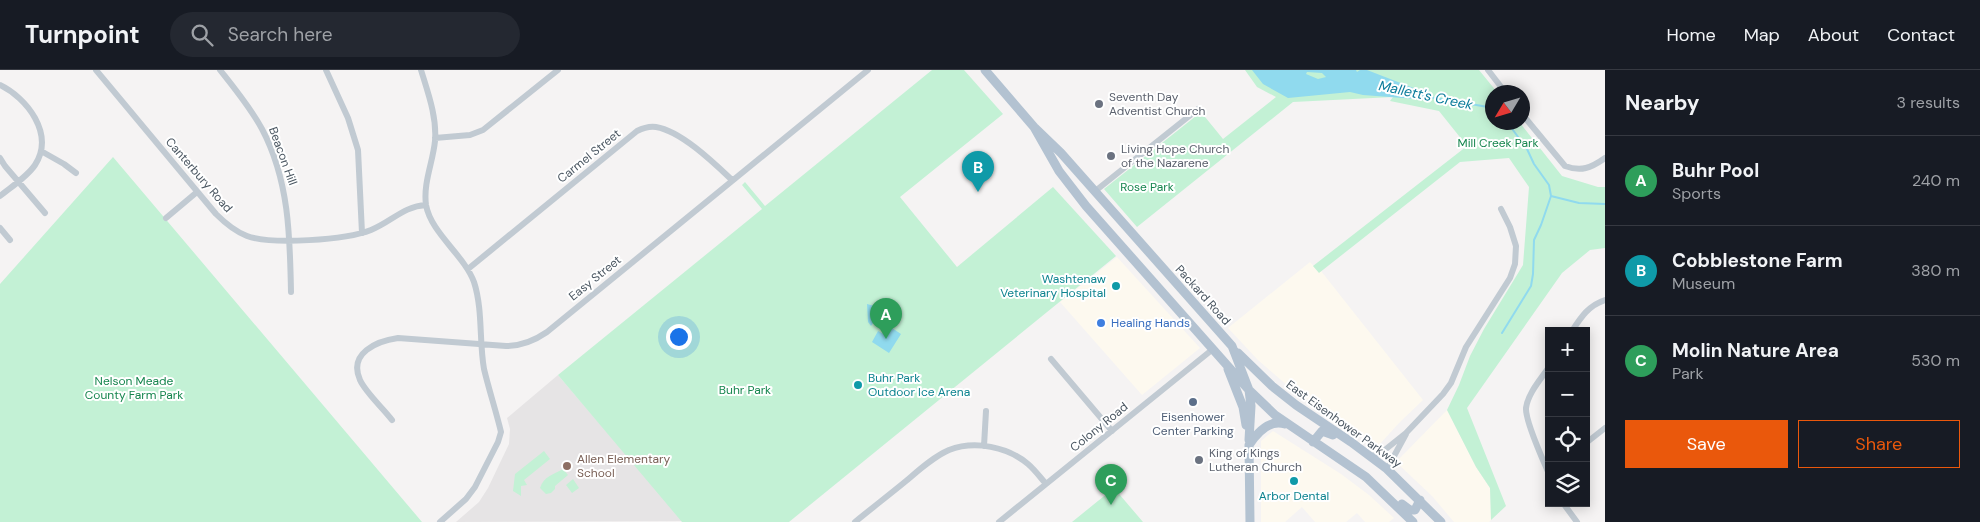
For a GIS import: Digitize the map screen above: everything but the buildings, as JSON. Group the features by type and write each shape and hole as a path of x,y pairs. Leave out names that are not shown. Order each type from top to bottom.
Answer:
{"main road":[{"name":"Packard Road","path":"986,70 1034,127 1061,153 1232,346 1249,390 1251,406 1249,442 1250,522"},
{"name":"Packard Road","path":"1034,127 1052,160 1072,188 1249,390"},
{"path":"1072,188 1071,181 1076,178 1106,211 1124,225"},
{"path":"1122,247 1124,241 1132,241 1154,265 1168,275"},
{"name":"East Eisenhower Parkway","path":"1232,346 1272,386 1387,469 1440,522"},
{"path":"1223,360 1243,407 1249,442"},
{"path":"1249,390 1275,415 1366,477 1413,522"},
{"path":"1249,442 1271,424 1278,422 1289,425"},
{"path":"1313,442 1319,433 1326,431 1342,440 1352,442"},
{"path":"1380,489 1391,494 1410,510 1417,508 1420,500"}],"street":[{"name":"Canterbury Road","path":"96,70 216,214 237,231 258,239 338,238 362,233 407,209 426,205"},
{"name":"Beacon Hill","path":"220,70 251,111 270,148 284,191 290,240 292,292"},
{"path":"326,70 348,118 358,150 362,233"},
{"path":"421,70 433,112 435,138 426,185 426,205 438,230 468,269 477,296 484,369 500,427 500,437 471,493 440,522"},
{"path":"435,138 470,136 483,130 558,70"},
{"name":"Easy Street","path":"392,420 360,381 358,373 359,363 366,349 373,344 398,338 515,346 533,341 868,70"},
{"path":"1488,70 1500,85"},
{"path":"0,86 18,95 29,107 40,131 42,142 41,151 33,168 0,196"},
{"path":"1094,192 1198,109"},
{"path":"1530,124 1565,166 1574,169 1589,168 1605,158"},
{"name":"Carmel Street","path":"468,269 637,131 645,128 653,127 670,132 714,163 732,180"},
{"path":"41,151 76,173"},
{"path":"0,158 45,213"},
{"path":"166,218 197,192"},
{"path":"1371,456 1381,453 1406,433 1452,383 1466,348 1510,278 1515,264 1516,246 1510,227 1501,210"},
{"path":"0,228 10,240"},
{"path":"1575,327 1586,310 1605,300"},
{"name":"Colony Road","path":"999,522 1213,349"},
{"path":"1051,359 1112,431"},
{"path":"1545,463 1529,422 1526,408 1532,393 1546,372"},
{"path":"984,446 986,411"},
{"path":"1590,440 1605,428"},
{"path":"1387,469 1406,433"},
{"path":"855,522 938,457 962,446 984,446 1016,455 1028,464 1046,484"},
{"path":"1566,507 1577,522"}],"shaded area":[{"path":"1117,257 1200,348 1142,395 1060,302"},
{"path":"1310,262 1319,272 1321,271 1423,400 1379,445 1370,442 1288,386 1258,360 1228,328"},
{"name":"Allen Elementary School","path":"558,375 683,521 456,522 479,502 488,488 509,444 510,429 507,418"},
{"path":"1447,410 1476,467 1490,488 1491,520 1489,522 1454,522 1432,496 1396,462"},
{"path":"1273,431 1341,474 1369,495 1394,518 1389,522 1365,522 1357,513 1346,522 1315,522 1302,507 1285,522 1261,522 1261,441"}],"green space":[{"name":"Buhr Park","path":"932,70 964,70 1003,114 900,197 957,267 1053,187 1116,256 789,522 682,522 558,375 762,209 742,185 745,182 765,206"},
{"path":"1245,70 1479,70 1491,85 1485,85 1485,130 1526,130 1562,176 1598,187 1605,187 1605,248 1590,250 1562,273 1467,408 1506,506 1491,520 1490,488 1476,467 1447,410 1470,356 1484,329 1523,265 1529,187 1509,158 1460,162 1319,273 1313,266 1467,146 1439,111 1390,101 1393,97 1293,102 1137,227 1104,189 1201,112 1223,139 1276,97 1257,87","holes":["1429,94 1430,100 1396,96"]},
{"name":"Nelson Meade County Farm Park","path":"113,157 422,522 0,522 0,284"},
{"path":"544,451 550,459 524,480 527,485 521,486 521,496 513,491 515,474"},
{"path":"563,469 568,475 555,486 551,493 546,494 540,488 544,481 549,476"},
{"path":"573,479 579,488 572,493 566,485"},
{"path":"1114,488 1143,522 1072,522"}],"water":[{"path":"1252,70 1356,70 1357,72 1367,70 1429,94 1430,100 1363,95 1350,92 1288,98 1263,84","holes":["1307,72 1322,73 1326,77 1318,79 1306,74"]},
{"path":"867,304 878,307 880,313 871,326 868,322"},
{"path":"892,328 901,334 889,353 872,342 878,331 887,336"}],"waterway":[{"name":"Mallett's Creek","path":"1429,97 1485,106"},
{"path":"1502,333 1531,286 1534,240 1551,196 1549,185 1513,130"},
{"name":"Mallett's Creek","path":"1551,196 1579,203 1605,204"}],"place":[{"name":"Seventh Day Adventist Church","path":"1099,104"},
{"name":"Living Hope Church of the Nazarene","path":"1111,156"},
{"name":"Cobblestone Farm","path":"978,192"},
{"name":"Washtenaw Veterinary Hospital","path":"1116,286"},
{"name":"Healing Hands","path":"1101,323"},
{"name":"Buhr Pool","path":"886,339"},
{"name":"Buhr Park Outdoor Ice Arena","path":"858,385"},
{"name":"Eisenhower Center Parking","path":"1193,402"},
{"name":"King of Kings Lutheran Church","path":"1199,460"},
{"name":"Allen Elementary School","path":"567,466"},
{"name":"Arbor Dental","path":"1294,481"},
{"name":"Molin Nature Area","path":"1111,505"}],"park label":[{"name":"Mill Creek Park","path":"1498,143"},
{"name":"Rose Park","path":"1147,187"}]}
